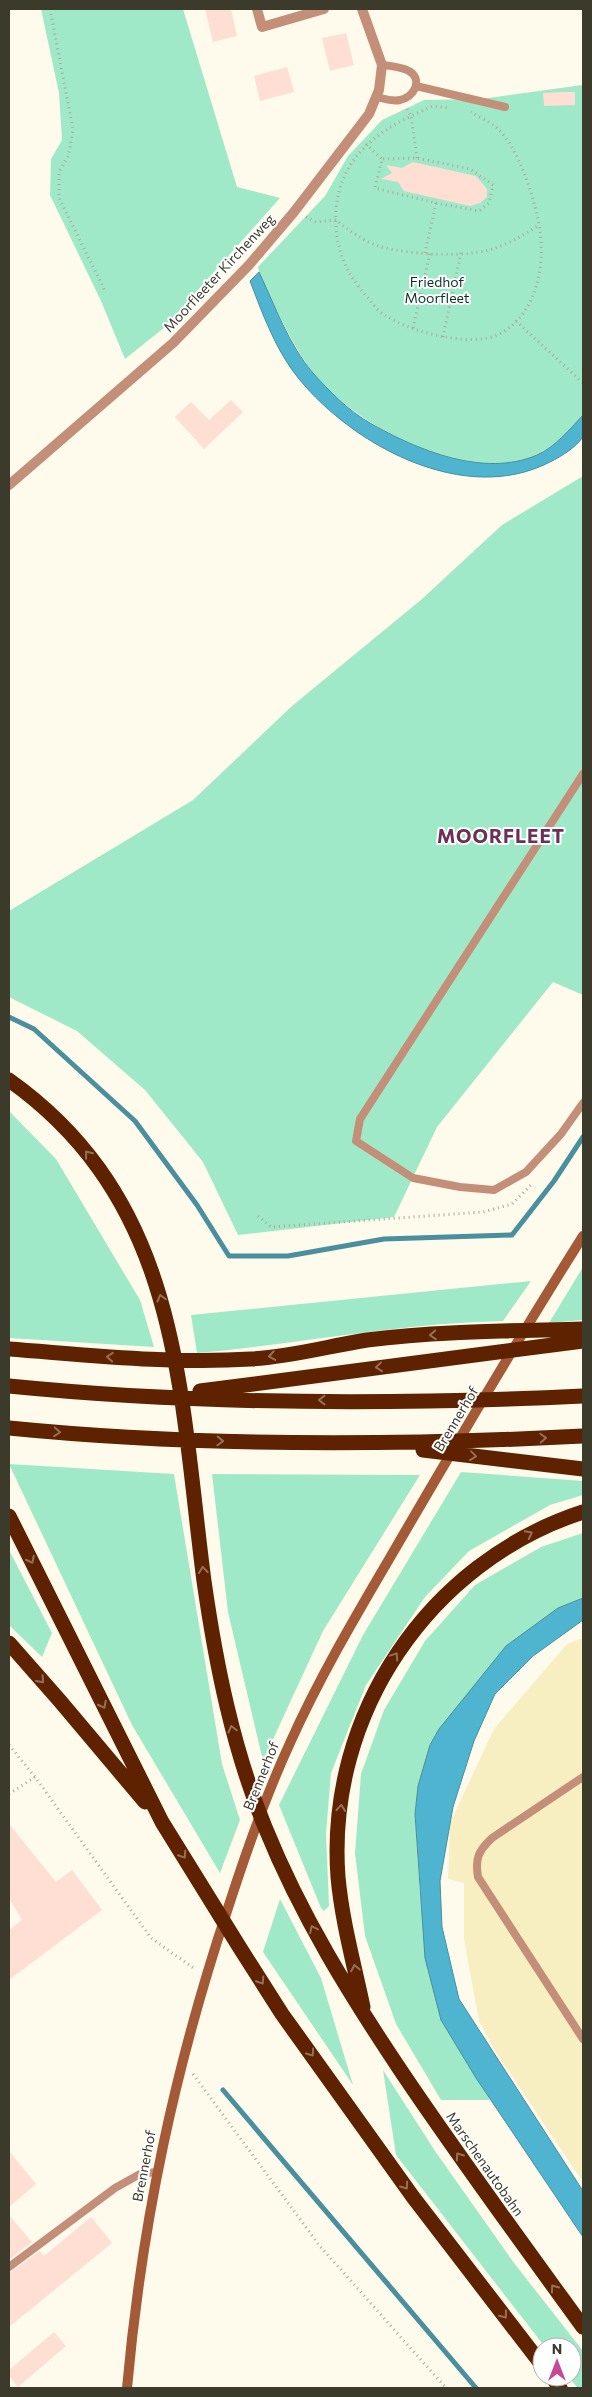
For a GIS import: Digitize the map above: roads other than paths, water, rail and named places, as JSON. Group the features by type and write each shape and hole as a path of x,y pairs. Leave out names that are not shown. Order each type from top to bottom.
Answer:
{"highway":[{"name":"Marschenautobahn","path":"9,1080 48,1110 74,1136 129,1214 152,1269 172,1345 183,1406 190,1473 217,1661 228,1714 246,1776 275,1850 320,1943 364,2016 460,2159 583,2327"},
{"path":"9,1349 153,1360 208,1361 254,1359 368,1340 436,1334 583,1329"},
{"path":"152,1398 583,1341"},
{"path":"9,1386 152,1398 423,1400 583,1396"},
{"path":"9,1428 152,1439 372,1443 583,1436"},
{"path":"372,1443 583,1469"},
{"path":"364,2016 343,1917 338,1876 338,1835 342,1791 356,1735 370,1699 390,1662 410,1634 441,1598 469,1573 500,1550 558,1520 583,1512"},
{"path":"9,1516 162,1822 240,1948 282,2014 413,2197 532,2351"},
{"path":"9,1643 162,1822"}],"street":[{"path":"257,9 262,27 324,9"},
{"name":"Moorfleeter Kirchenweg","path":"9,485 173,343 249,265 294,212 369,114 377,97 382,66 362,9"},
{"name":"Brennerhof","path":"127,2388 142,2259 156,2172 182,2060 205,1976 260,1815 290,1741 356,1617 424,1498 583,1236"}],"lane":[{"path":"377,97 391,101 402,100 413,93 416,86 414,77 408,71 382,66"},
{"path":"416,86 505,107"},
{"path":"583,774 360,1119 356,1141 413,1178 460,1188 494,1190 526,1172 561,1134 583,1103"},
{"path":"583,1777 492,1838 481,1848 477,1856 476,1866 478,1877 583,2038"},
{"path":"9,2267 115,2188 140,2174 156,2172"}],"water":[{"path":"259,272 290,338 304,362 333,394 354,413 388,433 408,443 451,458 495,463 517,461 544,452 562,437 583,415 583,437 576,445 550,462 517,474 483,477 448,473 413,462 380,446 349,426 322,404 299,379 283,357 250,281"},
{"path":"583,1598 583,1620 533,1656 495,1694 474,1741 453,1807 440,1881 442,1927 459,1999 583,2191 583,2237 476,2078 441,2020 425,1958 415,1814 418,1786 430,1745 439,1729 506,1646 558,1608"}],"waterway":[{"path":"9,1017 34,1029 135,1121 197,1205 229,1256 288,1256 384,1239 512,1235 554,1181 583,1137"},
{"path":"223,2090 476,2388"}],"district":[{"name":"MOORFLEET","path":"501,836"}],"park label":[{"name":"Friedhof Moorfleet","path":"437,290"}]}
